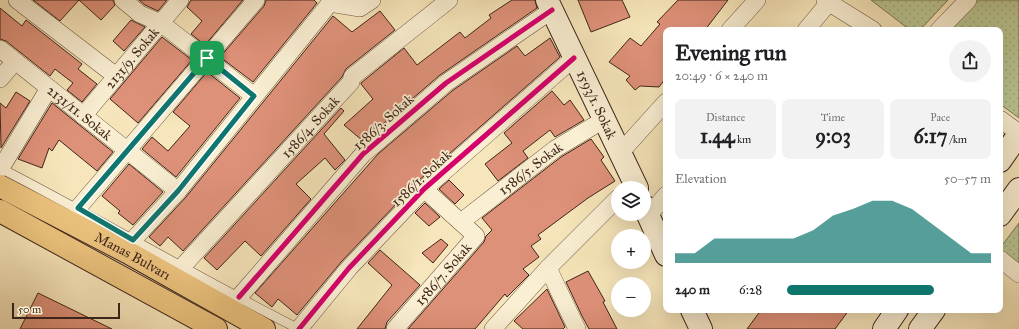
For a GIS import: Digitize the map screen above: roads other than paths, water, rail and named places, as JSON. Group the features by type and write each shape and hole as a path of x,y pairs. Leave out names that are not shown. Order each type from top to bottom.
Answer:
{"main road":[{"name":"Manas Bulvarı","path":"0,174 128,252 264,329"},
{"name":"Manas Bulvarı","path":"0,211 216,329"}],"street":[{"path":"17,0 116,76"},
{"path":"124,0 140,14 161,23 254,96"},
{"name":"2131/9. Sokak","path":"84,116 180,0"},
{"path":"78,208 256,0"},
{"path":"133,240 178,191 328,2 360,8 372,0"},
{"name":"1586/4. Sokak","path":"182,267 351,82 352,77 449,0"},
{"path":"733,27 757,0"},
{"path":"942,27 968,0"},
{"path":"808,27 828,1 868,27"},
{"name":"1593/1. Sokak","path":"549,5 605,119 631,181"},
{"name":"1586/3. Sokak","path":"238,298 363,154 446,83 549,5"},
{"name":"2131/11. Sokak","path":"0,49 178,191"},
{"name":"1586/1. Sokak","path":"299,329 349,268 424,189 574,58"},
{"path":"0,79 15,61"},
{"path":"0,174 49,88"},
{"path":"620,153 663,105"},
{"name":"1586/5. Sokak","path":"461,222 555,149 605,119"},
{"path":"1003,121 1019,133 1003,157"},
{"path":"1003,212 1019,188"},
{"name":"1586/7. Sokak","path":"395,329 476,236 424,189"},
{"path":"651,207 663,197"},
{"path":"493,329 548,268 611,205"},
{"path":"651,221 663,248"},
{"path":"1003,261 1019,274"},
{"path":"548,268 577,329"},
{"path":"693,313 701,329"},
{"path":"884,329 895,313"},
{"path":"920,329 932,313"}],"lane":[{"path":"0,174 78,208 238,298 299,329"}]}
